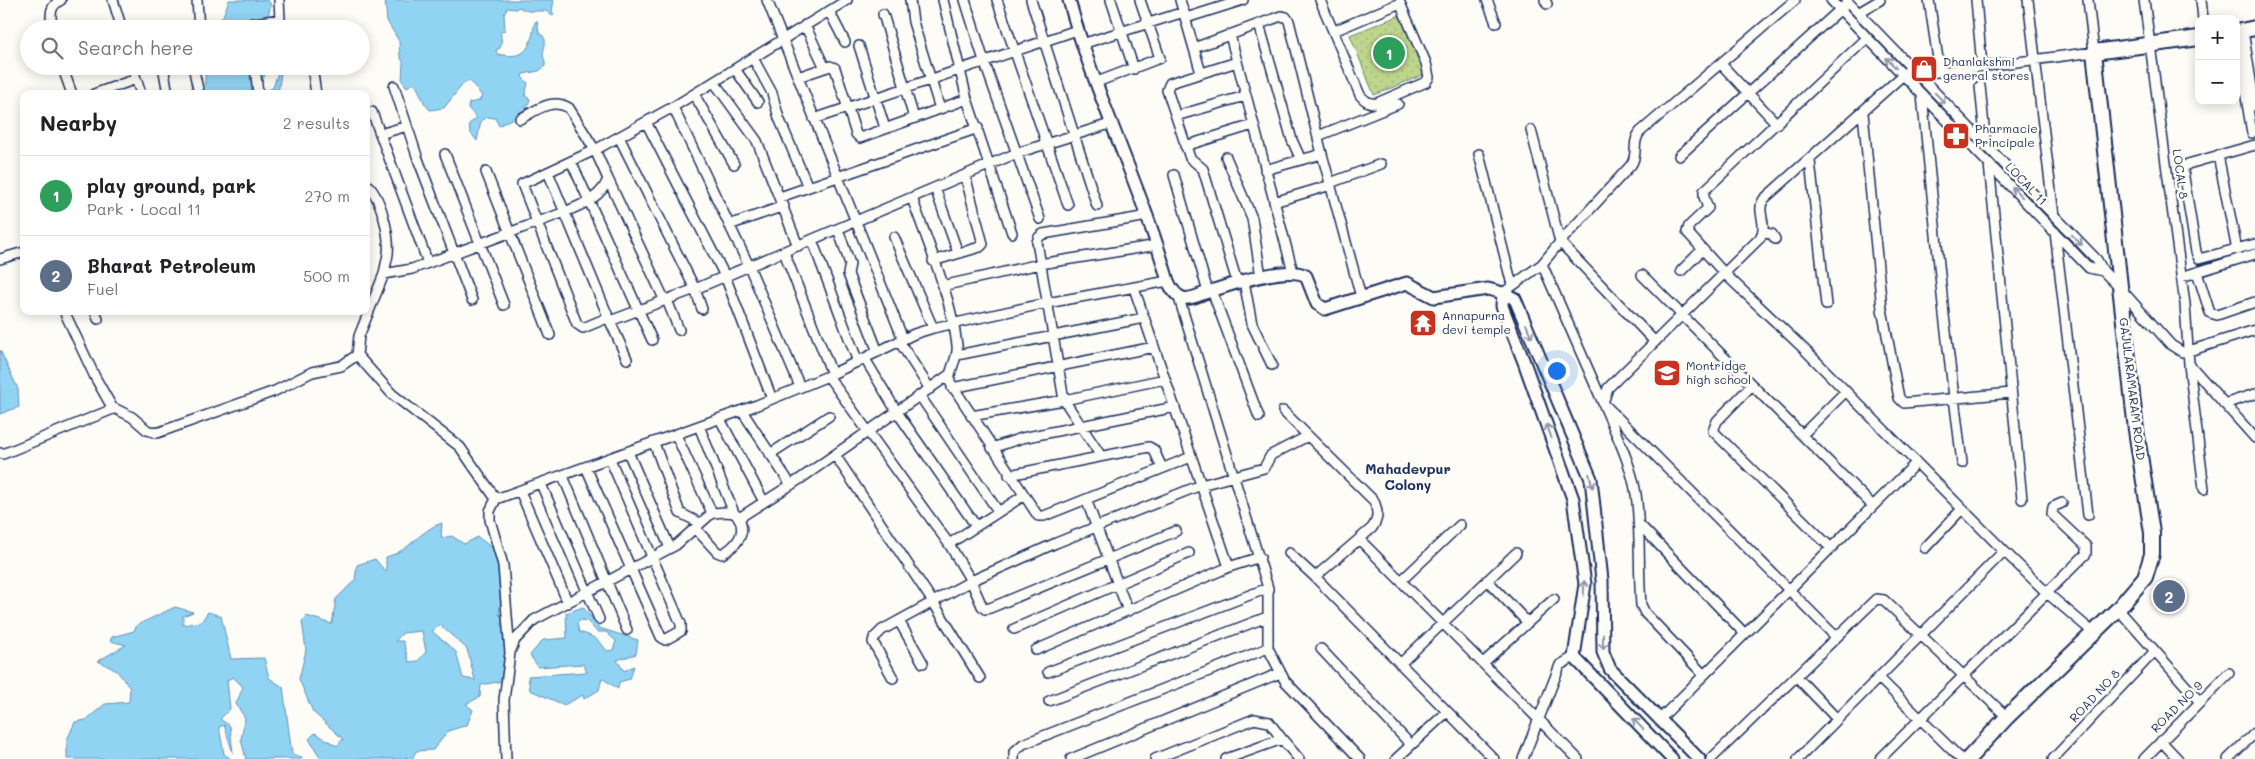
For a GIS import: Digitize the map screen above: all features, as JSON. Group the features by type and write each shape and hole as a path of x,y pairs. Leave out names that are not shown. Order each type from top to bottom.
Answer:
{"main road":[{"path":"2094,52 2195,38"},
{"name":"GAJULARAMARAM ROAD","path":"1968,759 2007,717 2118,609 2145,577 2152,554 2152,533 2136,430 2094,52"}],"street":[{"path":"51,20 50,11 54,4 61,0"},
{"path":"113,0 119,20"},
{"path":"197,0 198,20"},
{"path":"279,0 280,20"},
{"path":"767,0 857,221 901,340 930,389"},
{"path":"847,0 646,122 595,150 522,184 578,324 583,328 639,311 1017,153 1113,124"},
{"path":"910,0 913,22 940,109"},
{"path":"943,0 967,99 991,164 1012,233"},
{"path":"965,0 984,61 1040,219"},
{"path":"997,0 1048,143 1068,206"},
{"path":"1032,0 1097,206"},
{"path":"1069,0 1082,44 1148,216 1168,281 1172,290 1178,295 1190,298 1240,282 1293,272 1306,276 1320,307 1331,308 1407,283 1434,297 1488,289 1515,299 1591,478 1602,580 1603,652 1605,661 1610,669 1699,759"},
{"path":"1111,0 1134,69"},
{"path":"1097,82 1160,58 1140,0"},
{"path":"1180,0 1201,72"},
{"path":"1082,44 1149,23 1243,0"},
{"path":"1320,0 1360,95 1370,104 1426,82 1429,77 1426,63 1402,1 1334,31"},
{"path":"1487,0 1496,23"},
{"path":"1574,657 1585,584 1573,499 1502,306 1503,293 1542,264 1634,160 1634,143 1640,132 1795,0"},
{"name":"LOCAL 11","path":"1831,0 2089,268 2103,271"},
{"path":"1929,0 1940,72"},
{"path":"1976,0 1982,66"},
{"path":"2028,0 2037,59 2054,216"},
{"path":"1603,403 1608,388 1763,233 1764,228 1760,204 1904,76 1914,71 1940,72 2094,52 2088,0"},
{"name":"LOCAL 8","path":"2144,0 2181,277 2204,489"},
{"path":"2201,0 2203,15"},
{"path":"1679,156 1840,10 1847,1"},
{"name":"LOCAL 11","path":"1847,1 2097,260 2103,271 2171,346 2182,352 2189,351"},
{"path":"1858,13 1877,1"},
{"path":"829,11 845,42"},
{"path":"883,14 914,118"},
{"path":"1194,48 1282,16 1286,17 1289,21 1322,154 1361,297"},
{"path":"1259,24 1292,140 1301,160"},
{"path":"805,25 825,68"},
{"path":"814,119 1078,30"},
{"path":"2243,32 2255,106"},
{"path":"1230,35 1293,272"},
{"path":"1867,38 1704,191 1708,208 1689,226 1687,232 1724,273 1846,392 2004,551 2047,593 2094,633"},
{"path":"859,46 885,128"},
{"path":"753,58 772,92 779,118 808,187"},
{"path":"1237,62 1170,83 1168,87 1185,146 1191,161 1201,166 1203,170 1252,324 1272,366"},
{"path":"1720,64 1777,124"},
{"path":"798,77 832,66 836,70 847,107 859,137 967,99"},
{"path":"735,69 758,102"},
{"path":"2249,73 2253,132 2246,136 2252,146 2188,164 2183,168 2183,171 2196,256 2203,259 2255,244"},
{"path":"65,75 71,90"},
{"path":"135,75 140,90"},
{"path":"165,75 167,90"},
{"path":"195,75 198,90"},
{"path":"256,75 258,90"},
{"path":"313,75 315,90"},
{"path":"105,90 136,79"},
{"path":"714,82 756,141 784,206 798,246"},
{"path":"394,86 472,300"},
{"path":"1980,86 1986,146"},
{"path":"694,94 734,164"},
{"path":"1922,95 1944,315 1962,463"},
{"path":"1176,116 1245,96"},
{"path":"520,119 547,104 564,105 569,108 595,150 679,330"},
{"path":"1318,136 1398,104"},
{"path":"672,107 749,266 800,387"},
{"path":"372,112 428,263"},
{"path":"1863,113 1882,309 1898,394 1904,403 2011,393"},
{"path":"646,122 724,276 772,399"},
{"path":"1185,146 1253,125"},
{"path":"380,134 407,126"},
{"path":"780,197 978,128"},
{"path":"1531,130 1560,242 1655,342"},
{"path":"1966,140 1974,133"},
{"path":"619,137 695,288 702,309"},
{"path":"445,154 482,243 504,305"},
{"path":"1265,170 1322,154"},
{"path":"1479,154 1512,285"},
{"path":"2218,155 2238,250"},
{"path":"1226,157 1252,218 1261,277"},
{"path":"1810,160 1826,306"},
{"path":"571,162 652,340"},
{"path":"1274,202 1330,184 1380,164"},
{"path":"1989,164 2022,499"},
{"path":"486,172 550,335"},
{"path":"548,172 608,320 626,359"},
{"path":"934,261 980,247 983,244 965,175"},
{"path":"1174,175 1210,291 1259,417"},
{"path":"384,274 412,269 565,212 588,202 605,187 608,179"},
{"path":"935,188 958,253"},
{"path":"370,189 380,207 387,234 388,253 384,274 370,309"},
{"path":"510,653 515,640 534,620 670,548 712,513 726,512 737,516 764,502 898,412 949,375 957,355 953,323 912,198"},
{"path":"2034,211 2042,203"},
{"path":"729,225 784,206"},
{"path":"1101,456 1064,400 1037,242 1043,234 1148,216"},
{"path":"838,229 850,264 848,274 878,352"},
{"path":"2055,232 2088,515"},
{"path":"1763,233 1772,234 1775,239"},
{"path":"894,236 933,328"},
{"path":"812,240 862,360 976,526"},
{"path":"942,286 1040,264 1158,245"},
{"path":"1681,271 1702,250"},
{"path":"784,252 830,375 868,432 949,544 971,580 985,609 1176,531"},
{"path":"0,259 20,253"},
{"path":"2181,277 2255,254"},
{"path":"1542,264 1603,403 1632,478 1639,524 1641,605 1645,613 1704,675"},
{"path":"2197,272 2210,313 2217,315 2255,302"},
{"path":"1642,275 1873,506"},
{"path":"506,759 504,700 510,653 503,565 490,520 490,511 496,499 742,411 830,375 901,340 933,328 1047,303 1168,281"},
{"path":"1134,288 1229,567"},
{"path":"1178,295 1232,477 1260,557 1268,588 1268,648 1280,673 1360,759"},
{"path":"66,315 94,377 112,407 132,417 147,430 157,433 275,391 312,372 340,366 357,355"},
{"path":"367,315 359,336 357,355 392,394 460,447 496,499"},
{"path":"957,355 1144,318"},
{"path":"2189,351 2255,330"},
{"path":"952,388 1154,347"},
{"path":"2189,364 2255,438"},
{"path":"949,375 952,388 1038,516 1044,516 1191,457"},
{"path":"971,416 1064,400 1165,379"},
{"path":"1752,386 1717,421 1713,431 1831,548"},
{"path":"1802,435 1846,392"},
{"path":"2224,404 2255,394"},
{"path":"920,396 998,512"},
{"path":"1603,403 1836,637"},
{"path":"0,453 3,454 113,409 112,407"},
{"path":"992,448 1022,438 1175,407"},
{"path":"742,411 791,485"},
{"path":"1283,411 1374,501 1377,510 1378,520 1372,528 1315,577"},
{"path":"770,454 829,416"},
{"path":"720,419 764,502"},
{"path":"654,443 680,513 697,525 717,552 722,554 738,541 742,530 699,426"},
{"path":"676,435 712,513"},
{"path":"893,678 873,642 874,638 882,630 971,580 1201,485 1264,468 1271,456 1308,436"},
{"path":"1009,475 1152,447 1162,468"},
{"path":"628,452 670,548"},
{"path":"835,455 933,602 980,678"},
{"path":"586,467 630,570 661,637 665,640 681,631 681,624 610,459"},
{"path":"1659,720 1916,463"},
{"path":"563,476 627,630"},
{"path":"541,484 599,619"},
{"path":"520,491 568,603"},
{"path":"949,544 1023,496"},
{"path":"1086,499 1128,611"},
{"path":"1880,759 2086,554 2086,546 2052,514 2052,507 2062,503"},
{"path":"1925,548 1962,509"},
{"path":"1639,524 1745,634"},
{"path":"1401,581 1460,526"},
{"path":"1360,540 1578,759"},
{"path":"1798,759 2004,551"},
{"path":"1400,664 1516,552"},
{"path":"1014,628 1188,553"},
{"path":"1289,553 1315,577 1492,758"},
{"path":"1036,650 1229,567 1260,557"},
{"path":"1487,580 1528,623"},
{"path":"1048,672 1268,588"},
{"path":"1711,759 1876,598 1884,600 2007,717"},
{"path":"1483,664 1554,599"},
{"path":"2118,609 2200,702"},
{"path":"1049,701 1267,617"},
{"path":"900,621 923,663"},
{"path":"1014,759 1014,752 1022,744 1268,648"},
{"path":"1321,649 1411,745"},
{"name":"ROAD NO 8","path":"2053,759 2155,651"},
{"path":"1574,657 1672,759"},
{"path":"1523,759 1560,665 1574,657"},
{"path":"1586,670 1605,661"},
{"path":"1071,759 1280,673"},
{"name":"ROAD NO 9","path":"2144,759 2229,673"},
{"path":"1796,676 1837,719"},
{"path":"1879,678 1962,759"},
{"path":"1396,759 1447,712"},
{"path":"1154,759 1254,719 1269,722 1298,759"},
{"path":"2228,759 2255,733"},
{"path":"1226,759 1282,739"},
{"path":"2161,741 2178,759"}],"green space":[{"path":"1403,14 1430,72 1374,95 1350,35"}],"water":[{"path":"229,0 268,0 271,5 267,20 219,20 223,16"},
{"path":"385,0 554,0 552,11 554,15 552,16 546,11 528,11 518,7 516,9 507,8 504,15 505,30 501,31 501,44 500,48 496,50 497,54 521,54 529,46 535,22 537,21 539,33 545,40 543,54 545,66 539,71 523,74 522,77 528,83 525,96 530,99 522,113 499,126 495,118 487,117 481,121 477,141 470,132 469,124 477,118 468,108 469,103 479,101 482,96 470,81 463,84 444,108 430,110 424,103 414,83 407,87 402,81 403,62 400,56 399,41 387,21"},
{"path":"205,75 265,75 259,88 261,90 204,90"},
{"path":"277,75 281,75 279,90 268,90 273,88"},
{"path":"0,350 18,389 19,407 0,414"},
{"path":"442,523 441,538 452,536 464,544 478,537 496,551 503,579 499,615 505,614 507,620 503,681 481,685 480,697 466,704 473,710 467,725 448,731 433,750 416,751 412,759 408,759 406,756 405,759 324,759 320,757 309,739 315,733 337,746 343,739 313,712 299,679 306,650 302,621 307,616 332,624 336,599 355,580 357,565 375,559 386,572 386,557 402,550 434,526","holes":["440,625 467,649 475,680 463,678 456,652 432,631","422,631 426,652 418,661 409,662 403,641 395,641 403,633"]},
{"path":"175,607 193,612 183,616 183,625 201,622 208,612 221,616 231,659 264,658 269,678 283,687 292,754 302,757 302,759 246,759 241,739 245,718 236,704 243,687 233,677 227,680 230,709 220,719 230,726 233,753 224,725 219,727 224,754 231,759 67,759 67,740 75,722 86,720 105,704 129,702 130,688 117,671 98,661 126,645 110,641 112,637 134,631 137,625"},
{"path":"583,607 599,628 638,640 636,654 617,660 624,671 634,666 630,679 619,682 618,689 602,678 599,690 584,699 583,695 564,705 530,690 528,676 587,672 583,664 538,667 530,655 543,640 567,638 566,613","holes":["581,620 587,621 597,632 606,632 616,641 613,650 607,651 594,638 579,632 577,623"]}],"place":[{"name":"play ground, park","path":"1389,53"},
{"name":"Dhanlakshmi general stores","path":"1924,69"},
{"name":"Pharmacie Principale","path":"1956,136"},
{"name":"Annapurna devi temple","path":"1423,323"},
{"name":"Montridge high school","path":"1667,373"},
{"name":"Bharat Petroleum","path":"2169,596"}],"district":[{"name":"Mahadevpur Colony","path":"1408,478"}]}
